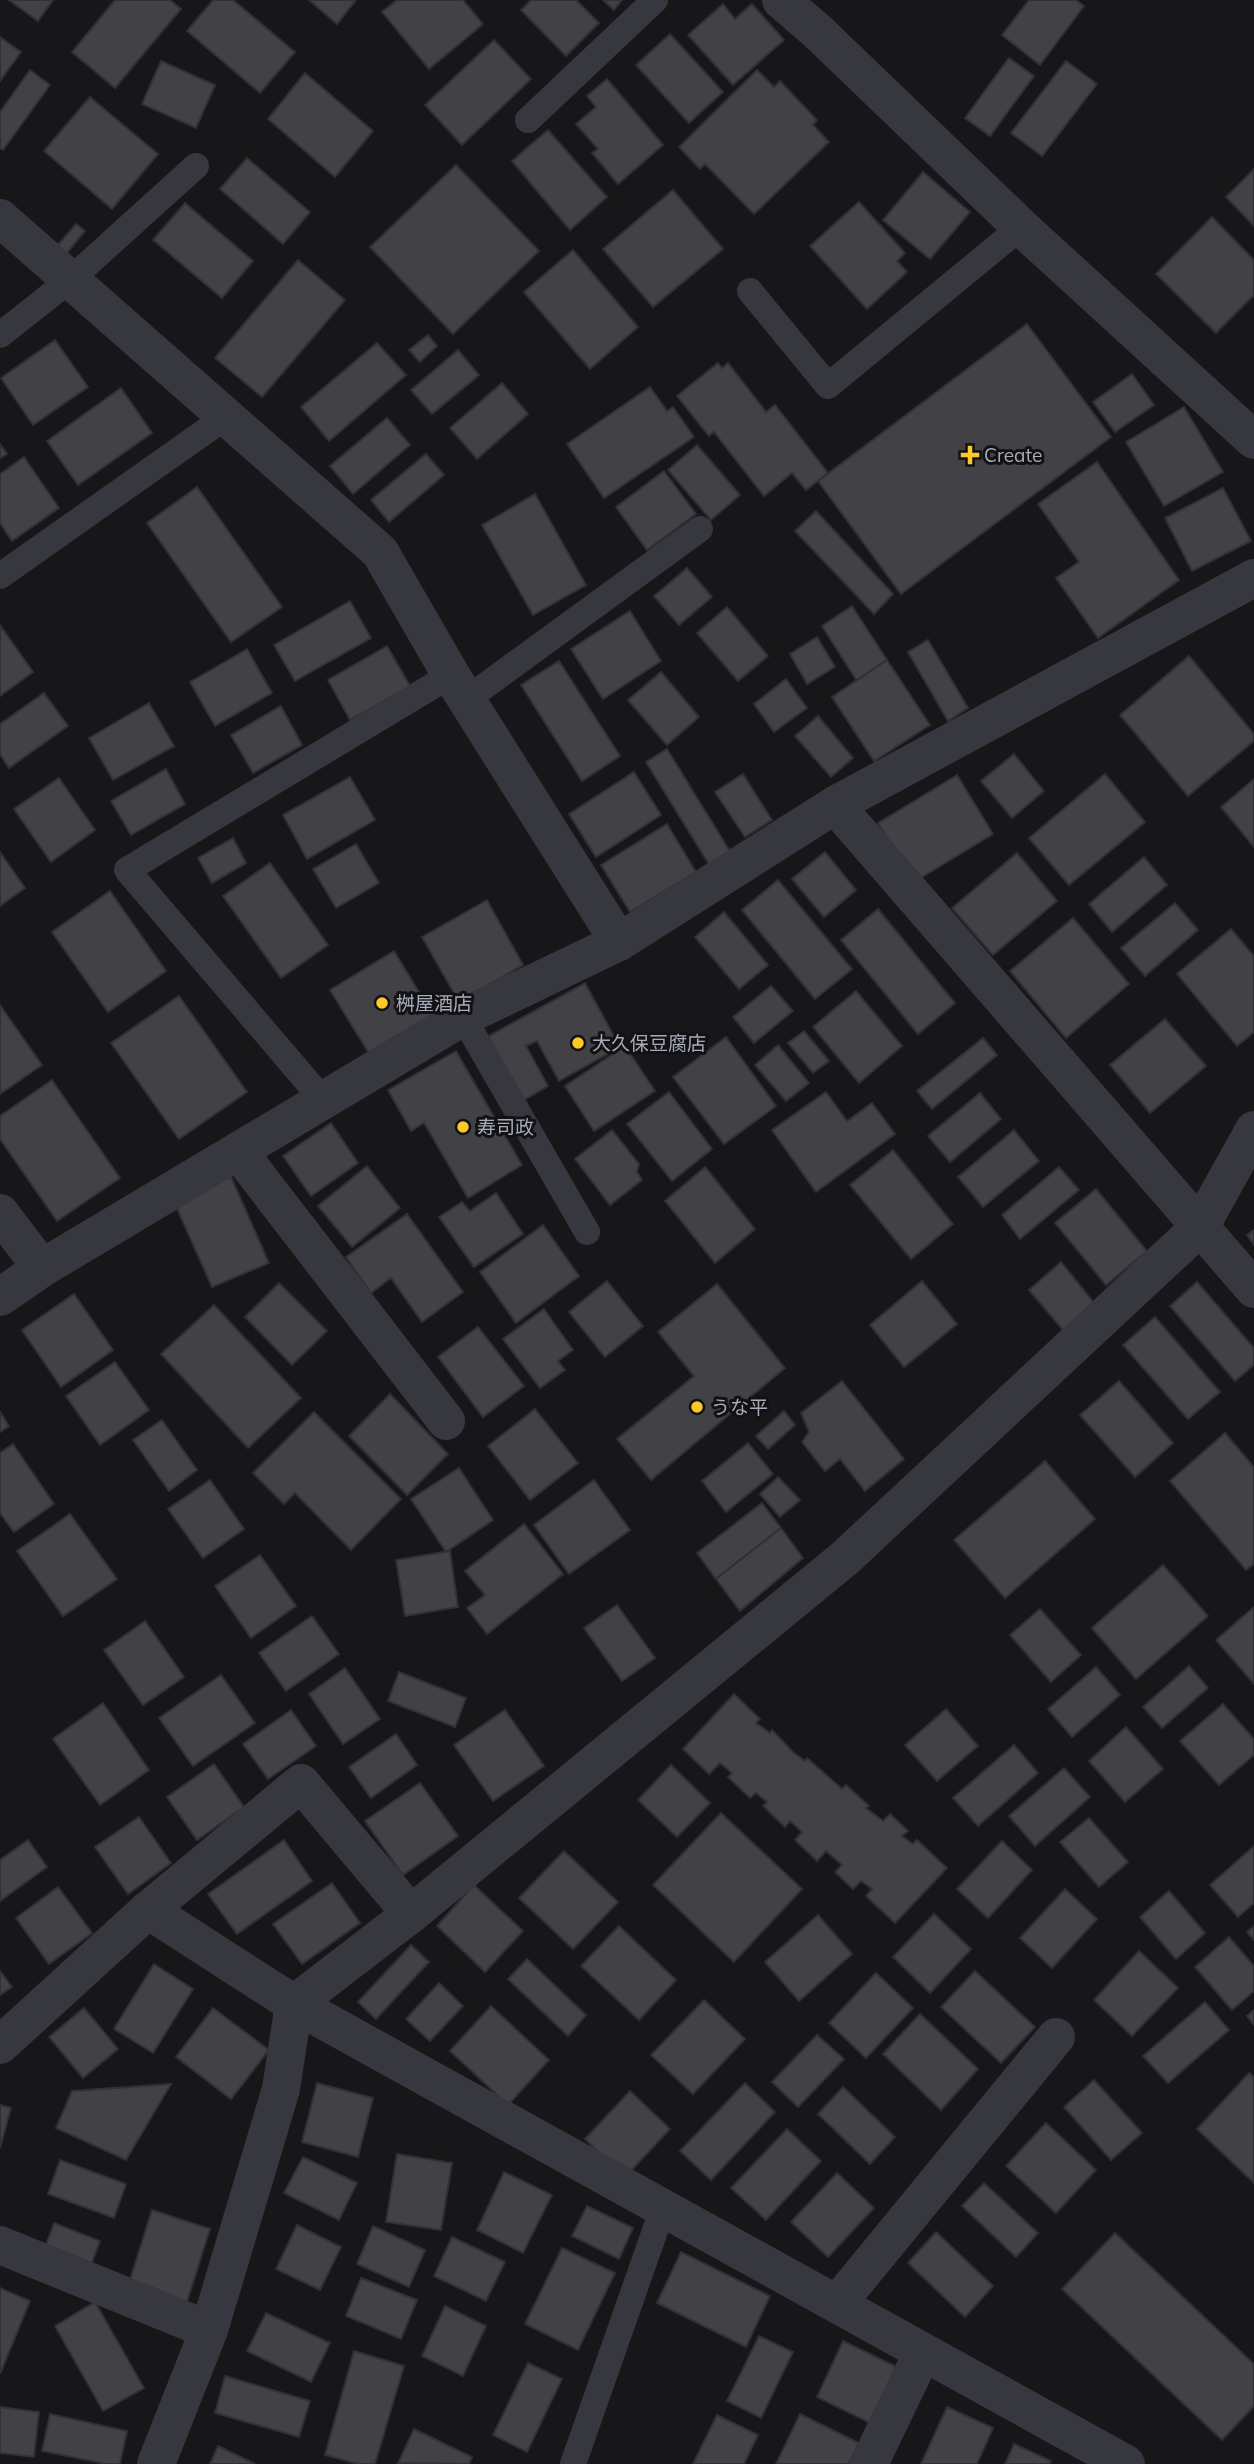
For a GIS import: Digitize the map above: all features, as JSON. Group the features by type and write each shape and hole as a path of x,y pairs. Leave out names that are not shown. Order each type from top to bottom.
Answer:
{"street":[{"path":"781,0 817,31 1021,227 1254,440"},
{"path":"0,218 380,552 459,687 619,942"},
{"path":"0,1297 41,1268 463,1017 619,942 835,805 1254,578"},
{"path":"835,805 1254,1289"},
{"path":"156,2464 209,2330 281,2090 294,2004 411,1914 845,1558 1200,1227 1254,1130"},
{"path":"238,1151 446,1420"},
{"path":"0,1213 41,1268"},
{"path":"0,2045 148,1910 301,1783 411,1914"},
{"path":"148,1910 294,2004 1126,2464"},
{"path":"837,2304 1056,2037"},
{"path":"0,2245 209,2330"},
{"path":"869,2464 923,2352"}],"lane":[{"path":"528,120 654,0"},
{"path":"0,335 71,279 196,166"},
{"path":"750,291 828,386 1021,227"},
{"path":"0,576 227,416"},
{"path":"323,1100 127,870 459,687 701,529"},
{"path":"463,1017 587,1232"},
{"path":"573,2464 663,2208"}],"building":[{"path":"9,0 53,0 38,21"},
{"path":"115,0 170,0 181,9 115,88 72,52"},
{"path":"213,0 233,0 295,52 260,93 187,31"},
{"path":"309,0 356,0 337,24"},
{"path":"397,0 463,0 483,24 429,69 382,12"},
{"path":"531,0 576,0 599,23 566,56 521,10"},
{"path":"603,0 622,0 614,10"},
{"path":"1029,0 1076,0 1084,6 1040,65 1002,35"},
{"path":"723,4 735,19 752,4 784,40 733,85 688,35"},
{"path":"670,34 723,92 689,123 636,65"},
{"path":"0,37 21,52 0,81"},
{"path":"494,40 531,79 462,145 425,105"},
{"path":"1009,58 1034,76 990,136 965,118"},
{"path":"161,61 215,85 196,128 142,104"},
{"path":"1066,61 1097,84 1042,156 1011,133"},
{"path":"30,70 50,85 3,150 0,148 0,112"},
{"path":"757,70 774,87 780,81 817,120 813,125 829,142 754,214 705,164 700,169 679,147"},
{"path":"305,73 373,131 335,177 268,119"},
{"path":"607,79 663,145 618,184 592,153 598,149 576,124 596,107 587,96"},
{"path":"90,97 158,154 112,209 44,151"},
{"path":"548,130 607,197 570,230 512,161"},
{"path":"247,158 310,212 283,244 220,189"},
{"path":"456,165 539,251 453,334 370,247"},
{"path":"1254,169 1254,226 1226,197"},
{"path":"923,172 970,212 930,259 883,220"},
{"path":"673,190 723,249 653,307 603,249"},
{"path":"859,202 905,253 897,261 907,272 867,309 810,246"},
{"path":"185,203 253,261 222,298 153,240"},
{"path":"1212,217 1254,260 1254,295 1216,333 1156,274"},
{"path":"76,224 85,231 66,254 57,246"},
{"path":"573,250 638,327 590,369 524,292"},
{"path":"298,260 345,300 262,397 215,358"},
{"name":"Create","path":"1027,324 1111,437 901,594 818,481"},
{"path":"428,335 437,346 420,362 409,350"},
{"path":"55,340 88,387 33,425 1,378"},
{"path":"377,343 406,375 329,441 301,407"},
{"path":"458,350 479,375 432,414 411,390"},
{"path":"718,363 722,368 728,363 766,412 775,405 828,473 806,490 792,473 764,496 714,432 709,436 677,396"},
{"path":"1132,374 1154,405 1115,432 1093,402"},
{"path":"502,383 528,414 477,459 450,428"},
{"path":"650,387 667,411 673,407 694,437 604,498 567,444"},
{"path":"121,388 152,433 78,485 47,441"},
{"path":"1184,407 1223,472 1164,506 1126,442"},
{"path":"387,418 410,445 353,494 330,466"},
{"path":"0,444 7,454 0,458"},
{"path":"697,445 740,495 711,520 668,470"},
{"path":"426,454 444,475 389,522 371,500"},
{"path":"24,457 59,508 12,541 0,523 0,474"},
{"path":"1097,462 1179,580 1098,638 1056,578 1079,562 1038,504"},
{"path":"664,471 696,514 647,550 616,507"},
{"path":"197,487 282,607 231,642 147,523"},
{"path":"1223,488 1251,541 1192,571 1165,518"},
{"path":"535,494 586,585 533,615 482,525"},
{"path":"816,511 893,594 874,614 795,531"},
{"path":"687,568 712,597 679,625 654,596"},
{"path":"350,601 371,638 295,681 274,645"},
{"path":"852,606 887,660 857,681 822,626"},
{"path":"727,607 768,656 738,681 697,633"},
{"path":"630,611 661,661 603,699 571,649"},
{"path":"0,625 33,672 0,696"},
{"path":"817,637 835,667 807,684 790,654"},
{"path":"928,640 968,708 948,721 908,652"},
{"path":"387,646 410,686 350,720 328,680"},
{"path":"247,649 272,693 215,726 190,682"},
{"path":"1189,656 1254,734 1254,741 1188,796 1120,715"},
{"path":"887,660 930,725 874,761 832,697"},
{"path":"559,661 620,756 582,781 521,685"},
{"path":"661,672 699,717 667,745 628,700"},
{"path":"786,679 807,708 774,732 754,704"},
{"path":"44,693 68,726 9,768 0,754 0,724"},
{"path":"149,703 174,746 113,780 89,738"},
{"path":"281,706 302,745 253,773 231,735"},
{"path":"818,716 853,758 831,777 795,736"},
{"path":"667,749 731,853 710,866 646,762"},
{"path":"1014,754 1044,791 1012,818 981,781"},
{"path":"166,769 185,804 131,835 111,801"},
{"path":"634,772 661,815 596,857 569,814"},
{"path":"743,774 772,820 745,837 715,792"},
{"path":"1105,774 1145,822 1069,885 1029,838"},
{"path":"957,775 993,834 914,882 878,823"},
{"path":"350,777 375,820 307,859 283,815"},
{"path":"59,778 95,830 51,862 14,809"},
{"path":"1254,779 1254,847 1221,807"},
{"path":"667,824 696,872 630,912 601,865"},
{"path":"233,838 246,863 212,883 198,858"},
{"path":"356,844 379,883 336,908 313,869"},
{"path":"0,852 25,888 0,906"},
{"path":"825,852 856,890 824,917 792,879"},
{"path":"1017,853 1057,901 993,955 952,908"},
{"path":"1144,857 1167,885 1112,932 1089,904"},
{"path":"270,863 328,945 281,978 223,896"},
{"path":"778,880 852,969 815,999 742,910"},
{"path":"110,891 166,971 108,1012 52,932"},
{"path":"487,900 523,965 459,1002 422,937"},
{"path":"1175,903 1198,930 1145,976 1121,948"},
{"path":"878,909 955,1003 918,1034 841,940"},
{"path":"724,912 768,965 739,989 695,937"},
{"path":"1073,918 1129,984 1066,1038 1010,971"},
{"path":"1231,929 1254,956 1254,1032 1237,1046 1177,974"},
{"name":"桝屋酒店","path":"394,951 434,1017 370,1055 330,990"},
{"name":"大久保豆腐店","path":"585,983 620,1047 559,1081 537,1041 526,1046 548,1086 522,1101 487,1037"},
{"path":"771,986 793,1011 754,1043 733,1017"},
{"path":"856,991 902,1046 859,1083 813,1027"},
{"path":"179,996 247,1092 179,1139 111,1043"},
{"path":"0,1005 42,1065 0,1094"},
{"path":"1165,1019 1206,1066 1150,1113 1110,1065"},
{"path":"804,1031 829,1061 813,1073 788,1043"},
{"path":"726,1037 776,1106 724,1144 673,1077"},
{"path":"983,1038 997,1055 932,1109 917,1091"},
{"path":"778,1045 809,1083 786,1101 755,1065"},
{"path":"625,1046 655,1091 594,1131 565,1086"},
{"name":"寿司政","path":"456,1051 522,1165 468,1198 424,1123 411,1131 388,1090"},
{"path":"52,1080 120,1178 57,1221 0,1139 0,1116"},
{"path":"669,1092 712,1149 672,1181 627,1124"},
{"path":"826,1092 847,1121 872,1103 895,1134 816,1192 772,1130"},
{"path":"980,1093 1001,1119 950,1162 928,1136"},
{"path":"331,1123 358,1163 311,1196 283,1156"},
{"path":"612,1130 639,1164 637,1172 642,1180 610,1205 575,1159"},
{"path":"1014,1130 1039,1161 983,1207 958,1177"},
{"path":"893,1150 953,1224 911,1259 850,1185"},
{"path":"367,1166 400,1208 352,1247 318,1206"},
{"path":"705,1167 755,1229 715,1263 665,1201"},
{"path":"1059,1167 1079,1190 1020,1239 1002,1215"},
{"path":"231,1177 269,1263 212,1287 174,1202"},
{"path":"1096,1189 1147,1251 1106,1285 1055,1223"},
{"path":"496,1193 523,1234 474,1267 439,1217 462,1202 470,1211"},
{"path":"407,1214 463,1292 422,1322 391,1278 371,1293 346,1257"},
{"path":"543,1225 579,1276 516,1323 480,1272"},
{"path":"1254,1230 1254,1245 1247,1235"},
{"path":"1061,1262 1095,1304 1063,1330 1029,1290"},
{"path":"607,1281 643,1326 605,1357 569,1312"},
{"path":"922,1281 957,1324 904,1367 870,1325"},
{"path":"1197,1282 1254,1348 1254,1365 1235,1381 1170,1306"},
{"path":"279,1283 327,1331 292,1365 245,1317"},
{"name":"うな平","path":"717,1284 785,1368 651,1480 617,1439 694,1376 658,1332"},
{"path":"74,1294 113,1350 61,1387 22,1330"},
{"path":"214,1305 301,1398 248,1448 161,1354"},
{"path":"544,1309 573,1350 558,1361 565,1370 540,1388 503,1339"},
{"path":"1155,1317 1220,1392 1188,1419 1123,1345"},
{"path":"478,1327 524,1386 483,1417 438,1357"},
{"path":"115,1362 149,1410 100,1445 66,1396"},
{"path":"842,1381 904,1459 865,1491 840,1459 825,1471 802,1442 809,1432 801,1413"},
{"path":"1119,1381 1173,1443 1135,1477 1080,1415"},
{"path":"390,1394 448,1454 407,1495 349,1436"},
{"path":"535,1409 578,1463 530,1500 488,1446"},
{"path":"784,1411 795,1425 768,1449 756,1436"},
{"path":"0,1412 9,1426 0,1432"},
{"path":"314,1412 401,1499 351,1550 295,1493 284,1504 253,1473"},
{"path":"162,1420 197,1470 169,1491 133,1440"},
{"path":"1225,1433 1254,1467 1254,1564 1246,1570 1170,1481"},
{"path":"748,1443 773,1474 726,1512 702,1481"},
{"path":"13,1444 54,1504 14,1532 0,1513 0,1453"},
{"path":"1045,1461 1095,1519 1005,1598 954,1540"},
{"path":"459,1468 493,1520 446,1552 411,1499"},
{"path":"778,1477 800,1500 780,1517 760,1494"},
{"path":"210,1480 244,1529 203,1558 168,1509"},
{"path":"594,1480 630,1530 569,1574 534,1525"},
{"path":"762,1503 781,1528 716,1579 697,1553"},
{"path":"70,1514 117,1579 63,1616 17,1551"},
{"path":"524,1524 563,1574 487,1634 467,1608 485,1595 465,1571"},
{"path":"781,1528 803,1558 740,1611 716,1579"},
{"path":"450,1551 458,1607 405,1616 396,1560"},
{"path":"260,1555 296,1606 251,1638 215,1586"},
{"path":"1163,1565 1208,1616 1136,1679 1092,1628"},
{"path":"617,1605 655,1658 622,1681 584,1628"},
{"path":"1254,1607 1254,1684 1216,1640"},
{"path":"1040,1609 1081,1655 1051,1682 1010,1635"},
{"path":"312,1616 339,1654 286,1691 259,1653"},
{"path":"145,1621 184,1677 143,1705 104,1650"},
{"path":"1189,1666 1208,1688 1162,1728 1143,1707"},
{"path":"1096,1667 1120,1695 1072,1737 1048,1709"},
{"path":"345,1668 380,1719 343,1744 309,1694"},
{"path":"399,1672 466,1698 455,1727 388,1701"},
{"path":"221,1675 255,1723 193,1766 159,1718"},
{"path":"734,1694 760,1719 756,1723 770,1733 772,1730 793,1752 805,1761 807,1758 842,1789 846,1785 869,1806 866,1808 883,1821 890,1814 908,1831 902,1836 913,1844 917,1840 947,1868 895,1923 866,1896 872,1889 861,1881 853,1889 835,1872 842,1865 826,1851 817,1861 795,1840 802,1832 790,1821 785,1827 763,1806 767,1802 756,1793 750,1798 728,1777 732,1773 720,1763 709,1774 683,1749"},
{"path":"103,1703 149,1770 100,1805 53,1739"},
{"path":"1223,1704 1254,1739 1254,1755 1219,1785 1180,1741"},
{"path":"946,1709 978,1746 937,1781 905,1745"},
{"path":"291,1710 316,1746 268,1779 243,1744"},
{"path":"505,1710 544,1766 493,1801 454,1745"},
{"path":"1126,1727 1163,1769 1125,1802 1089,1761"},
{"path":"396,1734 417,1765 371,1798 349,1767"},
{"path":"1014,1745 1038,1773 978,1826 953,1798"},
{"path":"214,1764 244,1807 197,1840 167,1797"},
{"path":"671,1765 710,1803 677,1837 638,1800"},
{"path":"1064,1768 1090,1797 1035,1846 1009,1816"},
{"path":"420,1783 458,1836 403,1875 365,1821"},
{"path":"721,1813 802,1889 734,1962 653,1885"},
{"path":"139,1817 171,1863 128,1894 95,1847"},
{"path":"1089,1818 1128,1862 1099,1887 1060,1842"},
{"path":"28,1840 47,1867 0,1901 0,1860"},
{"path":"284,1840 312,1881 237,1934 208,1894"},
{"path":"1002,1841 1032,1870 988,1918 957,1889"},
{"path":"1254,1846 1254,1903 1238,1917 1210,1885"},
{"path":"564,1851 618,1902 573,1949 519,1898"},
{"path":"332,1883 360,1923 302,1964 273,1924"},
{"path":"474,1885 523,1931 485,1972 437,1926"},
{"path":"58,1887 92,1933 49,1964 16,1918"},
{"path":"1065,1889 1097,1919 1052,1968 1020,1938"},
{"path":"1169,1891 1205,1933 1176,1959 1140,1917"},
{"path":"934,1914 971,1949 930,1993 893,1957"},
{"path":"818,1915 852,1954 799,2001 765,1962"},
{"path":"619,1926 676,1980 639,2020 581,1966"},
{"path":"1254,1926 1254,1940 1247,1932"},
{"path":"1229,1937 1254,1966 1254,1991 1232,2010 1195,1967"},
{"path":"411,1945 429,1962 376,2019 358,2002"},
{"path":"1139,1951 1178,1988 1132,2036 1094,2000"},
{"path":"527,1959 586,2015 568,2036 508,1979"},
{"path":"154,1964 193,1989 153,2053 114,2029"},
{"path":"0,1971 12,1987 0,1995"},
{"path":"975,1971 1035,2027 1001,2063 941,2007"},
{"path":"876,1973 913,2008 866,2058 829,2023"},
{"path":"439,1983 463,2006 430,2041 406,2019"},
{"path":"704,2000 745,2039 693,2094 651,2055"},
{"path":"1205,2002 1229,2030 1168,2083 1143,2056"},
{"path":"491,2006 549,2060 508,2105 450,2051"},
{"path":"84,2008 118,2049 83,2078 49,2037"},
{"path":"213,2008 269,2050 231,2099 176,2057"},
{"path":"1254,2010 1254,2025 1247,2016"},
{"path":"920,2014 978,2069 941,2110 883,2054"},
{"path":"817,2035 844,2059 798,2107 772,2082"},
{"path":"1249,2073 1254,2077 1254,2183 1197,2129"},
{"path":"1094,2080 1142,2133 1111,2160 1064,2107"},
{"path":"317,2083 373,2098 358,2157 302,2142"},
{"path":"745,2083 775,2112 711,2180 680,2151"},
{"path":"171,2084 126,2160 56,2128 72,2091"},
{"path":"843,2087 895,2137 870,2164 818,2114"},
{"path":"630,2091 670,2129 625,2177 585,2139"},
{"path":"0,2105 11,2108 0,2148"},
{"path":"1046,2123 1096,2170 1056,2213 1006,2166"},
{"path":"787,2129 821,2161 766,2220 731,2188"},
{"path":"397,2154 452,2163 441,2230 386,2222"},
{"path":"303,2157 357,2183 339,2220 284,2193"},
{"path":"60,2160 126,2184 114,2218 48,2194"},
{"path":"504,2172 552,2195 523,2253 477,2230"},
{"path":"837,2173 874,2208 828,2257 791,2222"},
{"path":"984,2183 1038,2233 1016,2257 962,2206"},
{"path":"587,2206 633,2228 619,2259 572,2236"},
{"path":"152,2210 210,2229 186,2305 128,2286"},
{"path":"54,2223 100,2241 91,2265 45,2248"},
{"path":"297,2225 341,2247 320,2290 276,2269"},
{"path":"373,2226 425,2250 409,2287 357,2264"},
{"path":"936,2232 993,2286 965,2317 908,2263"},
{"path":"1115,2233 1254,2364 1254,2406 1222,2440 1062,2289"},
{"path":"452,2237 505,2262 486,2301 434,2276"},
{"path":"562,2248 615,2273 578,2350 525,2324"},
{"path":"681,2252 770,2296 746,2347 657,2303"},
{"path":"361,2278 417,2300 401,2339 346,2316"},
{"path":"0,2288 30,2301 0,2374"},
{"path":"95,2302 144,2388 103,2411 55,2326"},
{"path":"445,2306 486,2326 463,2376 422,2356"},
{"path":"266,2313 330,2343 311,2382 247,2351"},
{"path":"759,2336 793,2352 761,2418 727,2401"},
{"path":"843,2341 897,2367 870,2423 817,2397"},
{"path":"354,2351 404,2366 375,2464 358,2464 325,2455"},
{"path":"528,2363 562,2379 527,2452 493,2435"},
{"path":"225,2376 310,2401 299,2437 215,2413"},
{"path":"0,2407 39,2412 34,2457 0,2453"},
{"path":"947,2407 993,2428 977,2464 921,2464"},
{"path":"50,2414 127,2431 120,2464 106,2464 42,2451"},
{"path":"800,2414 859,2443 849,2464 776,2464"},
{"path":"717,2415 758,2435 744,2464 693,2464"},
{"path":"414,2429 472,2457 469,2464 398,2463"},
{"path":"1014,2444 1051,2461 1049,2464 1005,2464"},
{"path":"218,2446 255,2464 210,2464"}],"place":[{"name":"Create","path":"970,455"},
{"name":"桝屋酒店","path":"382,1003"},
{"name":"大久保豆腐店","path":"578,1043"},
{"name":"寿司政","path":"463,1127"},
{"name":"うな平","path":"697,1407"}]}
